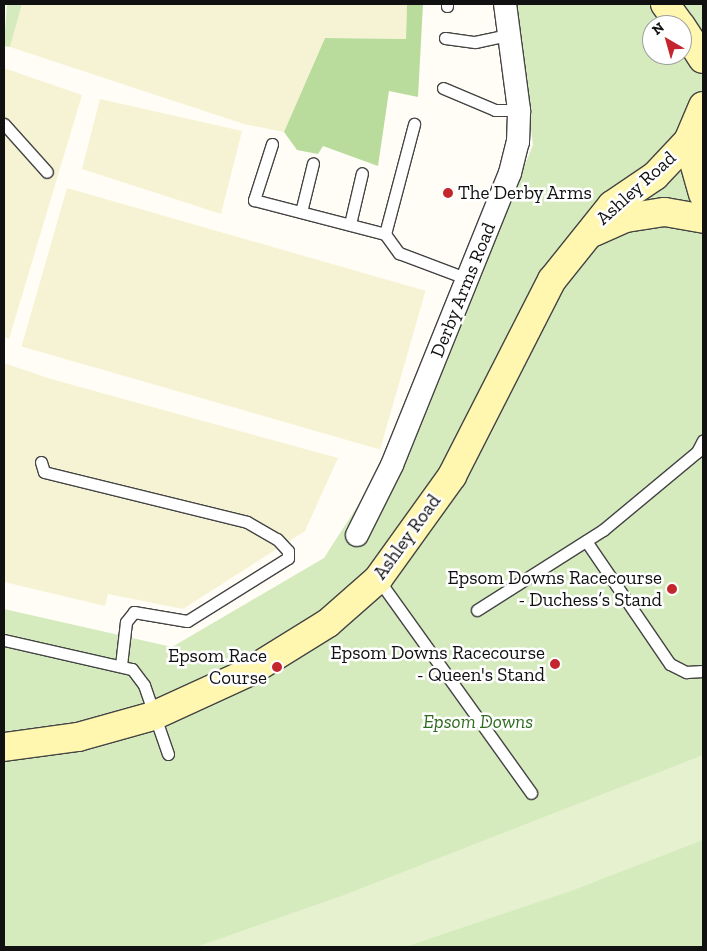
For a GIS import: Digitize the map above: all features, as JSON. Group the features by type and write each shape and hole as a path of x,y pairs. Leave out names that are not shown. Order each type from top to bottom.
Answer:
{"main road":[{"path":"665,4 673,15"},
{"path":"692,42 703,59"},
{"path":"703,106 688,141 703,194"},
{"name":"Ashley Road","path":"4,747 78,737 153,716 249,672 328,623 378,579 452,476 552,280 584,236 612,205 655,176 688,141"},
{"name":"Ashley Road","path":"584,236 626,218 665,212 703,219"}],"street":[{"name":"Derby Arms Road","path":"357,535 392,464 510,173 518,142 519,110 504,4"}],"lane":[{"path":"445,38 475,42 508,35"},
{"path":"443,88 495,110 519,110"},
{"path":"4,124 47,172"},
{"path":"385,234 414,124"},
{"path":"272,144 254,200 385,234 398,253 468,279"},
{"path":"301,212 313,163"},
{"path":"350,224 362,174"},
{"path":"477,610 586,541 697,452 703,440"},
{"path":"40,462 44,472 247,522 278,539 288,551 288,558 187,621 134,612 126,622 120,665"},
{"path":"586,541 670,664 686,672 703,671"},
{"path":"378,579 531,793"},
{"path":"4,640 120,665 132,670 144,684 153,716 168,754"}],"shaded area":[{"path":"22,4 407,4 406,39 325,38 284,132 244,124 10,47"},
{"path":"4,68 82,95 9,339 4,337"},
{"path":"100,99 242,131 221,214 82,169"},
{"path":"67,188 426,291 380,449 22,347"},
{"path":"4,363 51,379 338,458 305,531 183,609 108,594 105,606 4,582"}],"green space":[{"path":"7,4 22,4 10,47 4,46"},
{"path":"407,4 423,4 418,97 389,91 378,166 323,146 318,154 297,150 284,132 325,38 406,39"},
{"name":"Epsom Downs","path":"516,4 703,4 703,947 4,947 4,609 172,647 324,558 434,387 533,145"},
{"path":"703,755 703,840 571,891 405,947 196,947 344,895"}],"place":[{"name":"The Derby Arms","path":"448,193"},
{"name":"Epsom Downs Racecourse - Duchess’s Stand","path":"672,589"},
{"name":"Epsom Downs Racecourse - Queen's Stand","path":"555,664"},
{"name":"Epsom Race Course","path":"277,667"}]}
